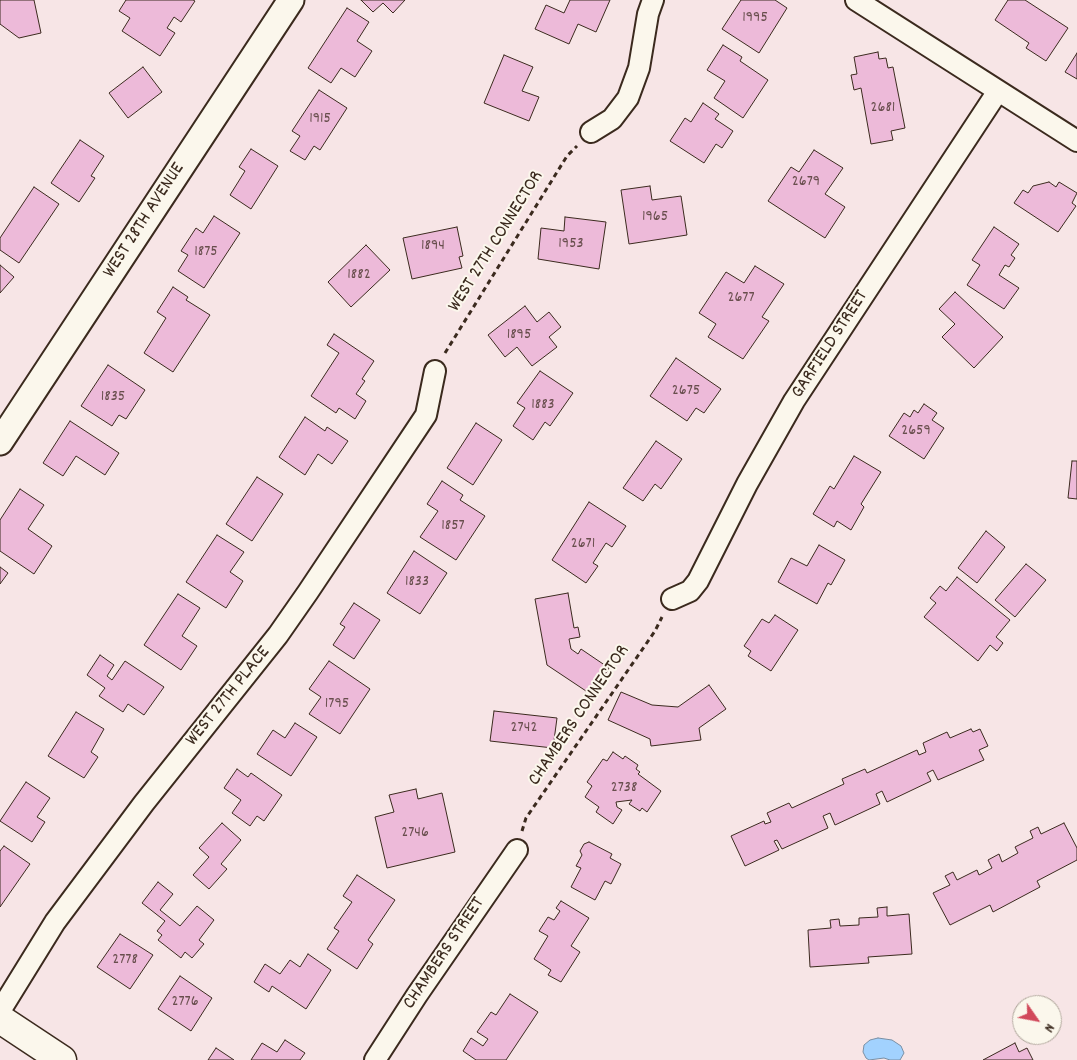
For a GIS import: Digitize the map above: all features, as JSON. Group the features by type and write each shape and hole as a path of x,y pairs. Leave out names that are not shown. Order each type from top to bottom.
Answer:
{"main road":[{"path":"0,1019 62,1060"}],"street":[{"name":"WEST 28TH AVENUE","path":"0,442 291,0"},
{"path":"591,132 612,119 628,98 634,84 648,14 654,0"},
{"path":"856,0 1077,141"},
{"name":"GARFIELD STREET","path":"672,599 690,591 698,581 747,484 790,409 998,91"},
{"name":"WEST 27TH PLACE","path":"0,1011 55,922 144,803 278,636 308,592 426,415 435,371"},
{"name":"CHAMBERS STREET","path":"375,1060 417,995 517,850"}],"path":[{"name":"WEST 27TH CONNECTOR","path":"435,371 452,340 567,156 591,132"},
{"name":"CHAMBERS CONNECTOR","path":"517,850 526,818 655,631 672,599"}],"water":[{"path":"878,1038 892,1040 901,1046 904,1053 900,1060 884,1058 869,1060 866,1058 863,1052 864,1045 870,1040"}],"building":[{"path":"0,0 34,0 41,33 19,38 0,24"},
{"path":"126,0 195,1 181,22 174,17 167,28 175,33 160,56 122,31 130,18 119,11"},
{"path":"361,0 405,0 393,13 383,3 373,12"},
{"path":"570,0 610,0 596,32 578,24 569,44 535,29 546,5 564,13"},
{"path":"741,0 775,0 787,8 759,53 722,29"},
{"path":"1008,0 1025,0 1068,28 1046,61 1026,48 1029,43 995,20"},
{"path":"347,8 369,22 357,41 372,51 355,77 341,68 331,83 308,68"},
{"path":"723,45 742,57 740,61 768,80 743,118 714,98 725,81 707,70"},
{"path":"878,52 879,59 886,58 888,68 893,67 905,128 891,131 893,140 871,144 861,88 854,90 851,75 857,74 854,57"},
{"path":"1077,53 1077,79 1065,72"},
{"path":"504,55 533,67 522,91 539,97 529,121 484,103"},
{"path":"143,67 162,92 128,118 109,93"},
{"path":"319,90 347,108 320,150 314,146 305,160 290,151 300,136 292,131"},
{"path":"703,103 719,114 715,119 733,131 722,148 716,144 704,163 670,141 685,118 691,122"},
{"path":"80,140 104,156 91,176 95,178 79,202 51,183"},
{"path":"251,149 278,166 251,209 230,195 245,171 239,167"},
{"path":"814,150 843,168 825,194 845,207 825,238 768,201 791,167 799,172"},
{"path":"1049,182 1056,187 1059,182 1077,193 1072,203 1076,206 1058,232 1014,203 1023,190 1028,193 1033,186"},
{"path":"650,186 652,200 681,196 687,235 629,244 621,190"},
{"path":"34,187 59,204 19,263 0,250 0,238"},
{"path":"214,216 240,233 204,288 178,271 188,255 181,251 196,228 203,233"},
{"path":"565,217 606,222 599,269 538,259 541,228 564,231"},
{"path":"457,227 463,256 459,257 462,268 412,279 403,238"},
{"path":"994,227 1019,244 1011,255 1015,258 1009,267 1005,265 999,275 1019,288 1004,309 967,285 980,265 972,260"},
{"path":"366,245 390,270 351,307 328,282"},
{"path":"0,265 14,277 0,293"},
{"path":"755,266 784,284 762,317 769,321 743,359 708,337 716,324 699,313 726,272 744,283"},
{"path":"173,287 188,297 186,300 210,315 173,372 144,353 166,318 157,312"},
{"path":"955,292 1003,337 974,368 942,337 955,324 939,309"},
{"path":"525,306 537,322 549,312 561,327 549,337 557,347 532,366 517,347 505,357 488,335"},
{"path":"334,334 374,361 362,379 365,381 356,394 366,401 355,419 339,408 336,413 311,396 339,353 327,345"},
{"path":"676,358 721,389 704,413 696,408 687,421 650,396"},
{"path":"108,365 145,390 126,419 119,415 112,426 81,406"},
{"path":"540,371 573,393 550,426 545,422 533,440 513,426 525,408 517,403"},
{"path":"924,404 937,413 932,420 944,428 924,459 889,436 904,413 910,417 914,410 918,413"},
{"path":"305,417 325,431 327,427 348,441 332,464 318,454 305,475 279,457"},
{"path":"70,421 119,453 105,475 76,456 63,476 43,463"},
{"path":"476,423 502,440 473,485 447,468"},
{"path":"656,441 682,459 661,489 655,484 643,501 623,488"},
{"path":"854,456 881,472 861,504 864,507 851,530 837,521 834,527 813,514 830,486 834,489"},
{"path":"1072,461 1077,461 1077,499 1068,498"},
{"path":"257,477 283,494 252,541 226,524"},
{"path":"442,481 463,495 460,500 485,516 456,560 420,537 438,511 427,504"},
{"path":"20,489 44,505 28,529 52,546 34,574 0,551 0,520"},
{"path":"589,502 626,526 612,547 606,543 593,563 598,566 586,583 552,560"},
{"path":"986,531 1005,547 977,583 958,568"},
{"path":"217,535 244,552 230,572 243,581 226,608 186,582"},
{"path":"819,545 845,560 831,585 828,583 817,604 778,582 791,558 807,566"},
{"path":"414,551 447,573 420,614 387,593"},
{"path":"1026,564 1046,580 1015,617 995,600"},
{"path":"0,567 8,573 0,584"},
{"path":"957,577 1010,620 996,637 1003,643 997,651 990,645 978,661 924,617 936,603 930,598 940,586 946,591"},
{"path":"568,593 574,628 578,627 580,637 569,639 571,649 578,654 581,649 609,668 592,695 547,665 535,599"},
{"path":"178,594 200,608 182,636 197,646 181,670 144,645"},
{"path":"354,603 380,620 354,659 333,645 345,627 340,624"},
{"path":"775,615 798,630 771,671 748,656 751,651 744,646 762,619 769,623"},
{"path":"100,655 114,665 107,676 112,680 125,661 164,687 144,715 128,704 123,712 99,696 105,688 87,675"},
{"path":"329,661 370,689 340,734 309,714 321,697 309,689"},
{"path":"709,685 726,709 699,728 701,740 651,746 650,739 608,720 621,692 652,705 678,707"},
{"path":"494,711 557,718 553,748 490,741"},
{"path":"76,712 104,729 91,752 98,757 84,778 48,756"},
{"path":"295,723 317,737 291,776 257,754 273,730 285,738"},
{"path":"971,729 973,732 980,729 988,746 979,750 984,760 938,780 933,770 927,773 931,781 887,802 882,791 876,794 880,804 835,825 830,813 823,816 828,828 782,849 777,840 774,841 779,850 745,866 731,836 764,821 765,824 771,822 767,813 789,803 792,808 844,784 842,779 865,769 867,773 917,750 919,755 926,752 923,743 947,732 950,738"},
{"path":"613,752 623,759 625,756 638,765 636,769 640,772 638,774 661,791 647,812 642,808 640,811 629,804 632,800 616,802 617,807 622,810 613,824 596,812 599,807 585,797 592,786 587,782 603,759 607,761"},
{"path":"237,769 248,777 251,773 282,795 264,821 257,816 250,826 232,813 241,800 224,788"},
{"path":"26,782 50,798 37,817 45,822 32,842 0,821"},
{"path":"416,789 418,799 442,793 455,852 387,868 375,817 394,812 389,795"},
{"path":"222,823 241,840 221,864 227,869 209,889 193,875 209,857 199,848"},
{"path":"1064,823 1077,848 1077,860 1037,881 1040,887 993,912 990,905 950,925 933,893 950,885 945,876 953,872 957,880 977,870 979,875 992,868 988,860 999,854 1002,862 1018,853 1015,847 1033,838 1030,831 1038,827 1041,834"},
{"path":"589,842 612,854 610,858 621,864 611,884 605,881 595,900 571,887 581,868 576,866 582,855 580,851 584,844"},
{"path":"4,846 30,864 0,907 0,851"},
{"path":"357,875 395,900 368,940 373,944 357,969 327,949 339,931 334,928 352,902 343,896"},
{"path":"158,882 173,894 160,910 180,926 197,906 214,920 199,940 204,944 192,958 185,952 181,958 158,940 162,935 157,931 165,921 142,903"},
{"path":"561,901 589,918 571,946 580,952 561,982 548,975 551,970 534,959 548,936 539,931 548,917 554,920 560,911 556,908"},
{"path":"887,907 887,916 909,914 912,954 868,957 869,963 810,967 808,930 831,928 830,920 839,919 840,926 859,925 859,918 878,917 877,908"},
{"path":"120,934 153,955 130,989 97,967"},
{"path":"308,954 331,970 306,1009 272,986 269,992 254,982 265,964 280,974 290,960 300,967"},
{"path":"180,976 212,998 191,1031 158,1009"},
{"path":"510,994 538,1012 506,1060 476,1060 463,1051 471,1038 483,1046 488,1039 477,1032 491,1012 496,1015"},
{"path":"285,1040 305,1053 300,1060 251,1060 262,1043 277,1052"},
{"path":"1012,1045 1016,1045 1019,1052 1027,1048 1033,1060 983,1060"},
{"path":"216,1048 234,1060 208,1060"}]}
